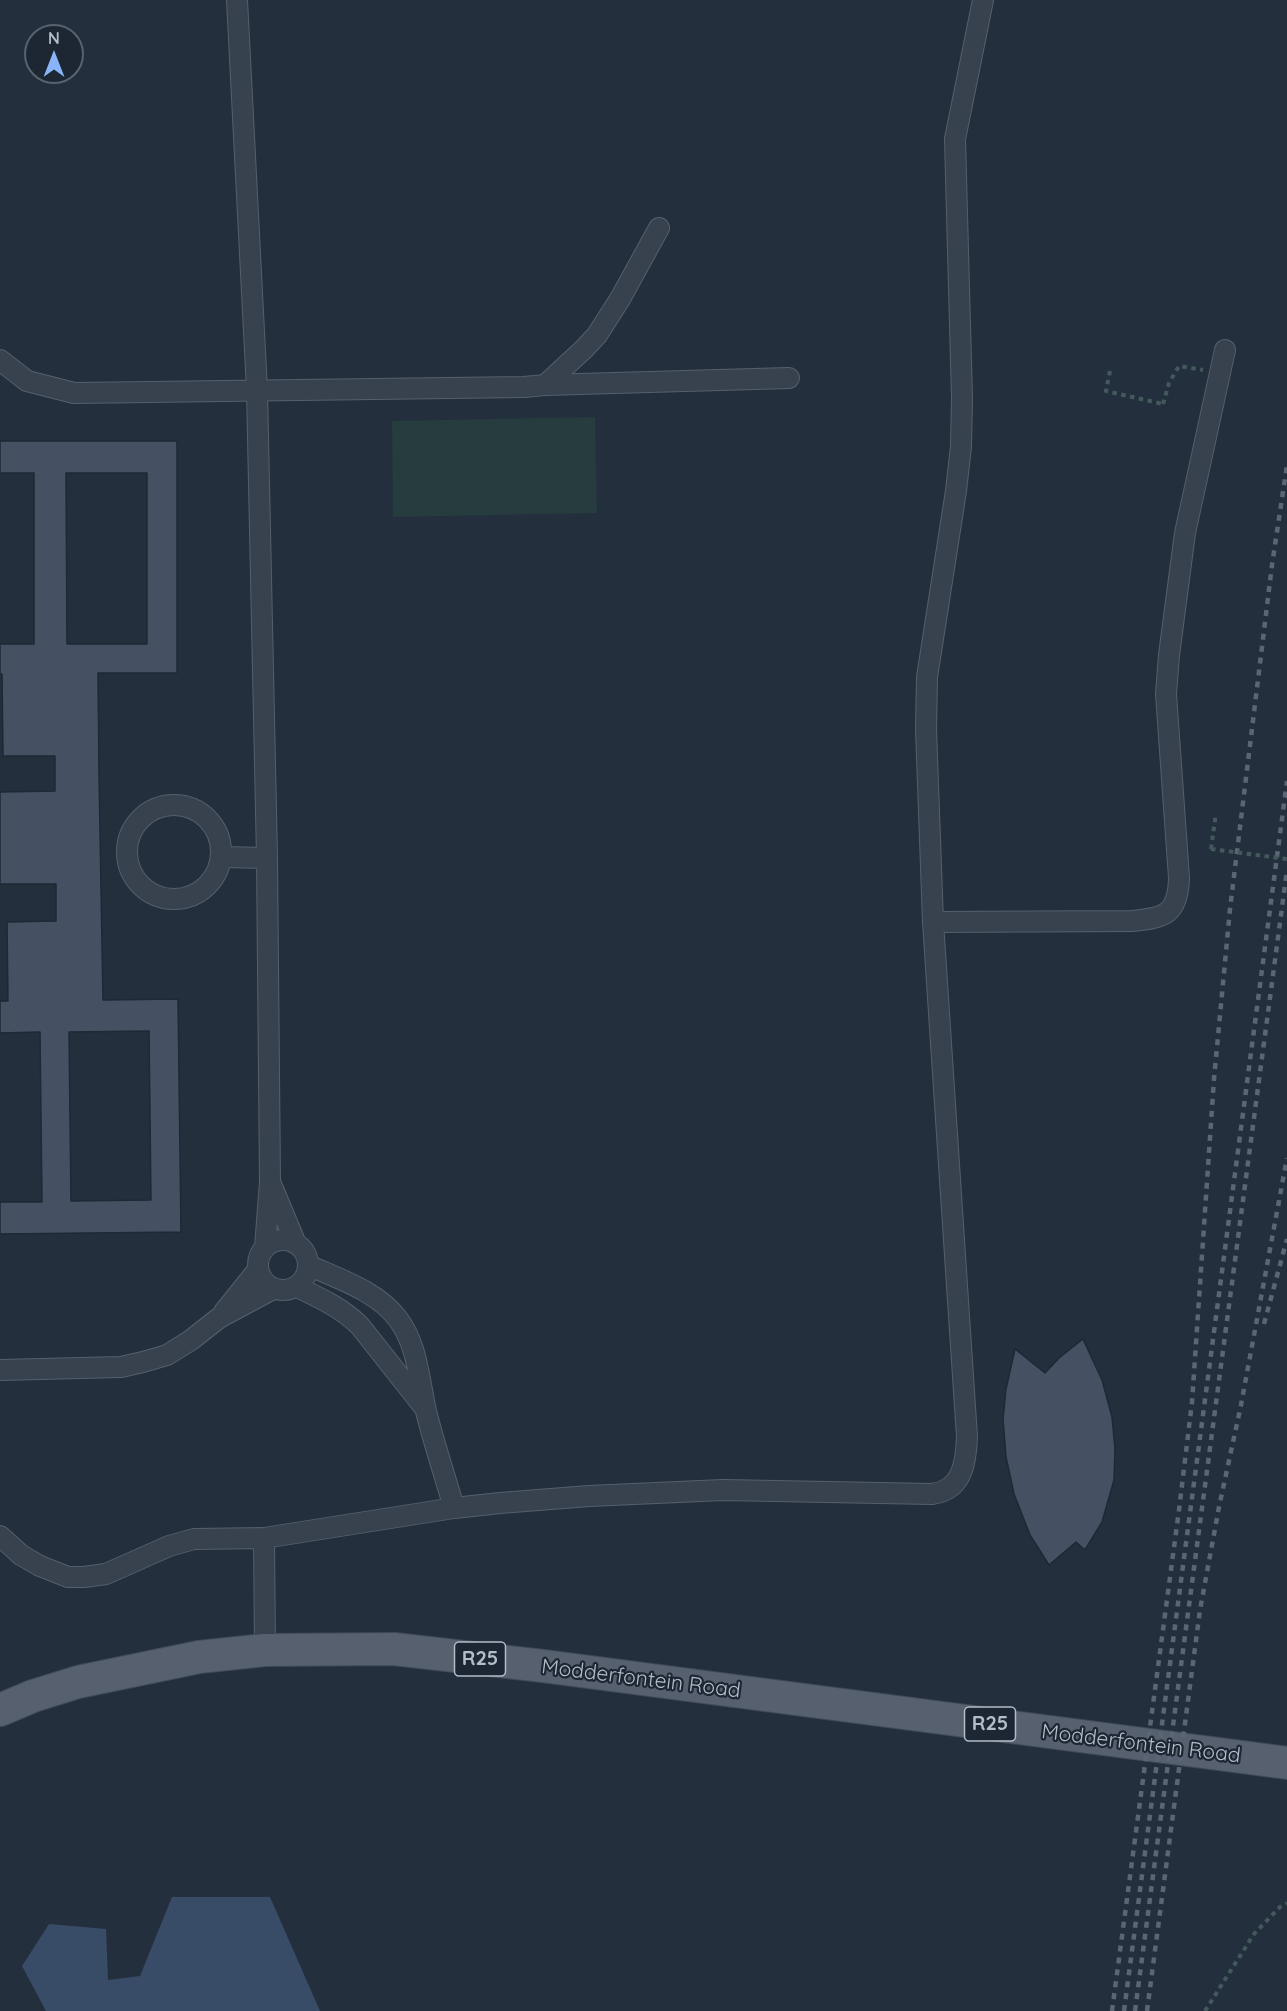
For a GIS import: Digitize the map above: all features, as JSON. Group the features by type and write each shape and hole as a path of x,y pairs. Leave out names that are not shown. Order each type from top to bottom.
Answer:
{"main road":[{"name":"Modderfontein Road","path":"0,1710 33,1696 78,1682 200,1657 265,1650 394,1649 543,1666 1287,1763"}],"street":[{"path":"237,0 257,390 267,858 270,1182 265,1247"},
{"path":"0,1536 21,1555 40,1566 68,1577 84,1577 106,1574 182,1542 216,1538 264,1538 454,1508 589,1496 723,1490 932,1494 942,1492 956,1481 964,1465 967,1437 933,922 926,729 927,677 961,446 962,399 955,139 983,0"},
{"path":"545,385 597,335 659,228"},
{"path":"933,922 1132,921 1167,914 1175,905 1179,878 1166,694 1169,655 1185,533 1225,350"},
{"path":"0,360 27,381 74,393 524,387 789,378"},
{"path":"169,805 186,806 201,813 213,824 220,839 221,857 217,873 207,886 194,895 178,899 161,898 147,890 135,879 128,864 127,847 131,832 140,820 153,810 169,805"},
{"path":"221,857 267,858"},
{"path":"270,1182 296,1244 307,1257 308,1265 307,1274 297,1287 281,1291 273,1289 261,1279 258,1271 260,1254 272,1242 280,1240 296,1244"},
{"path":"308,1265 369,1294 394,1316 409,1340 420,1374 426,1409 454,1508"},
{"path":"219,1318 258,1271"},
{"path":"297,1287 329,1302 349,1315 426,1409"},
{"path":"0,1370 121,1367 143,1362 167,1354 191,1340 219,1318 273,1289"},
{"path":"368,1336 394,1316"},
{"path":"264,1538 265,1650"}],"path":[{"path":"1110,371 1106,391 1163,404 1169,383 1179,366 1221,373"},
{"path":"1215,813 1211,849 1287,859"},
{"path":"1205,2011 1254,1934 1280,1907 1287,1903"}],"green space":[{"path":"595,417 597,513 393,517 392,421"}],"water":[{"path":"172,1897 270,1897 320,2011 46,2011 22,1966 49,1924 106,1929 108,1980 140,1976"}],"building":[{"path":"0,441 177,441 177,673 98,673 103,1000 178,999 181,1232 0,1234 0,1202 42,1202 40,1032 0,1033 0,1001 8,1001 7,922 56,921 56,884 0,884 0,792 55,791 55,756 3,756 0,644 34,644 34,473 0,473","holes":["66,473 147,473 147,644 67,644","149,1031 151,1200 71,1201 69,1032"]},
{"path":"1083,1339 1102,1380 1112,1417 1115,1449 1114,1480 1102,1522 1085,1550 1076,1542 1049,1565 1030,1535 1014,1494 1006,1457 1003,1419 1006,1389 1015,1349 1045,1373 1059,1358"}],"railway":[{"path":"1112,2011 1192,1402 1214,1079 1230,909 1272,565 1287,465"},
{"path":"1124,2011 1287,781"},
{"path":"1135,2011 1287,870"},
{"path":"1147,2011 1200,1610 1287,1158"},
{"path":"1264,1324 1287,1239"}]}
